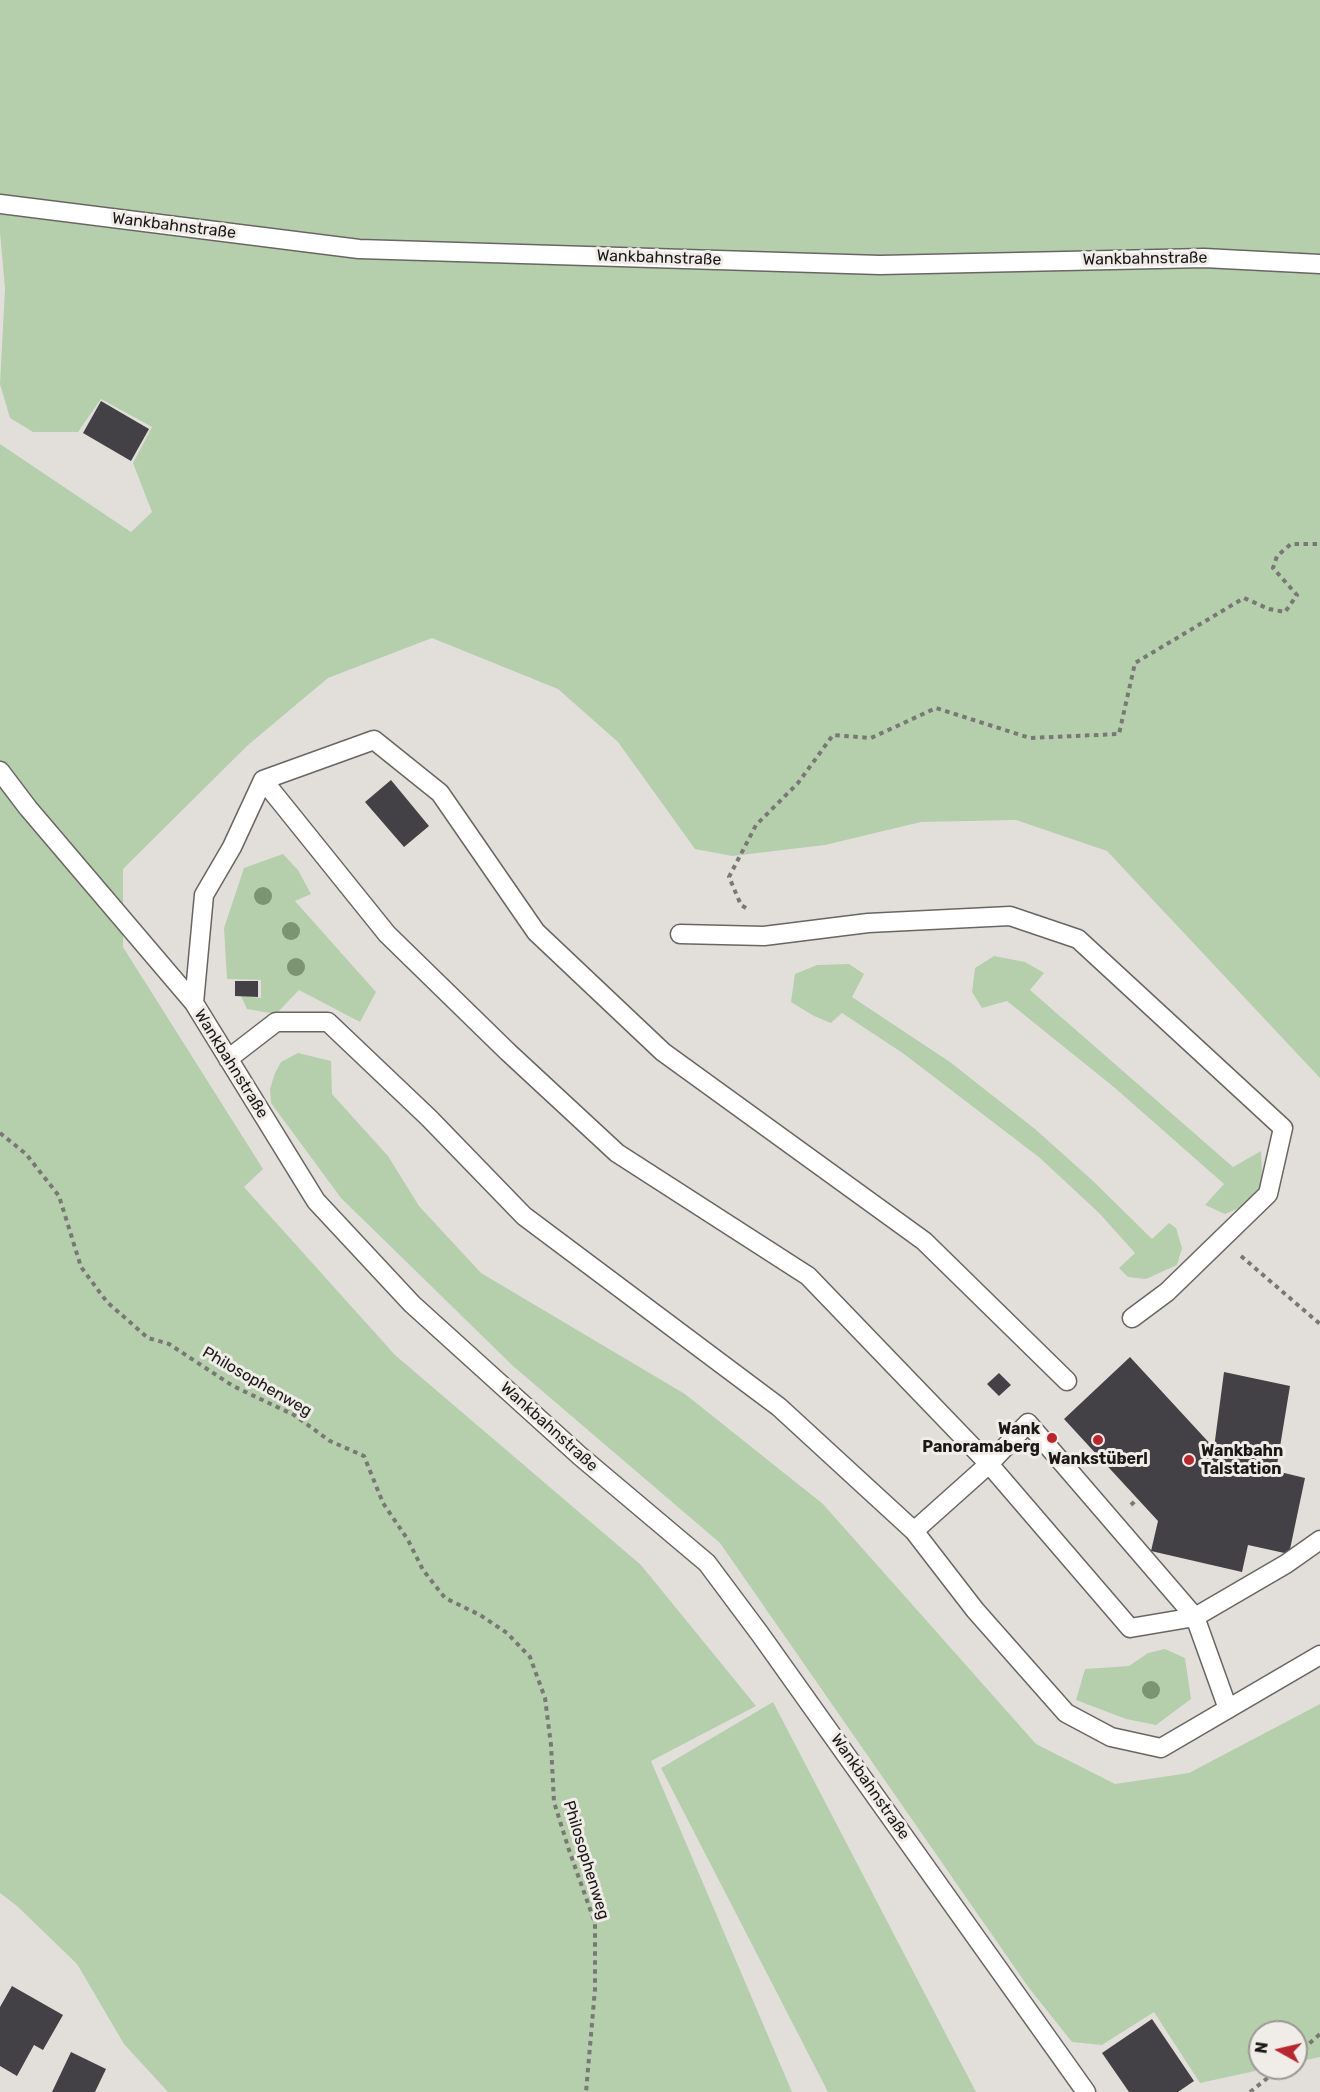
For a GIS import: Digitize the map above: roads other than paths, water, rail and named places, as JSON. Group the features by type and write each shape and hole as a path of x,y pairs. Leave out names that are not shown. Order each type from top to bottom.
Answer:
{"lane":[{"name":"Wankbahnstraße","path":"0,204 359,249 880,265 1204,258 1320,264"},
{"path":"194,1003 204,895 232,847 263,780 374,740 440,793 536,932 663,1052 924,1241 1067,1382"},
{"name":"Wankbahnstraße","path":"0,771 28,808 194,1003 315,1201 412,1304 580,1456 707,1563 1086,2092"},
{"path":"263,780 387,934 508,1052 617,1153 808,1276 989,1464 1130,1628 1195,1617 1286,1564 1320,1540"},
{"path":"680,934 764,936 867,923 1010,916 1078,939 1282,1128 1268,1194 1167,1292 1132,1318"},
{"path":"228,1059 276,1022 328,1022 429,1118 524,1216 778,1407 914,1531 975,1610 1066,1713 1111,1737 1161,1748 1320,1655"},
{"path":"914,1531 989,1464 1028,1423 1195,1617 1228,1709"}],"place":[{"name":"Wank Panoramaberg","path":"1052,1438"},
{"name":"Wankstüberl","path":"1098,1440"},
{"name":"Wankbahn Talstation","path":"1189,1460"}]}
